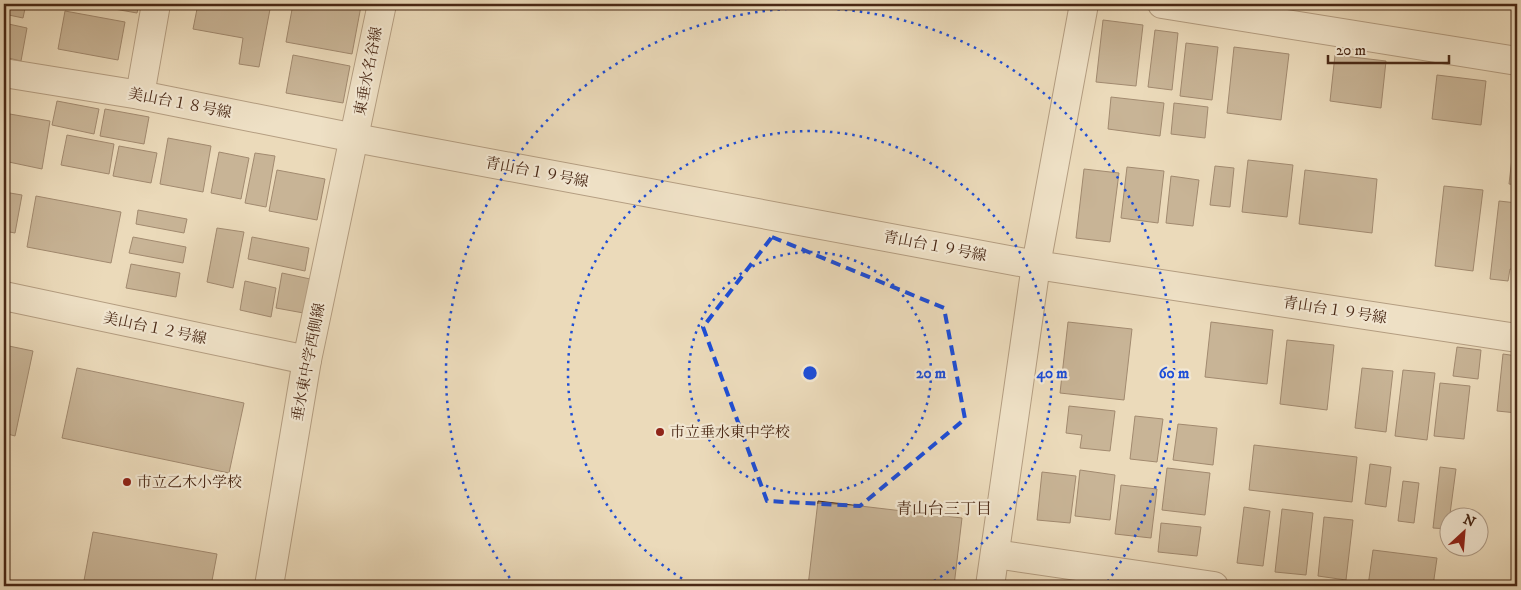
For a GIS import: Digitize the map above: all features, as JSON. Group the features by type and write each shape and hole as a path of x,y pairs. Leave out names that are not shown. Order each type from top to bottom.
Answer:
{"street":[{"path":"140,95 156,4"},
{"name":"東垂水名谷線","path":"355,138 382,4"},
{"path":"990,586 1036,265 1084,4"},
{"path":"1162,4 1517,61"},
{"name":"美山台１８号線","path":"4,73 140,95 355,138"},
{"name":"青山台１９号線","path":"355,138 1036,265 1517,338"},
{"name":"垂水東中学西側線","path":"269,586 307,360 355,138"},
{"name":"美山台１２号線","path":"4,296 307,360"},
{"path":"995,554 1119,580 1214,586"}],"highlighted area":[{"path":"772,237 944,308 965,419 860,506 767,501 703,327"}],"building":[{"path":"4,4 26,4 23,18 4,14"},
{"path":"86,4 139,4 137,13"},
{"path":"198,4 271,4 259,67 239,64 243,38 193,29"},
{"path":"293,4 349,4 361,6 352,54 286,42"},
{"path":"65,11 125,22 118,60 58,49"},
{"path":"1103,20 1143,25 1136,86 1096,82"},
{"path":"4,23 27,28 21,61 4,57"},
{"path":"1155,30 1178,33 1172,90 1148,87"},
{"path":"1186,43 1218,47 1212,100 1180,96"},
{"path":"1234,47 1289,54 1281,120 1227,113"},
{"path":"293,55 350,66 343,103 286,93"},
{"path":"1335,55 1386,61 1381,108 1330,101"},
{"path":"1437,75 1486,81 1481,125 1432,119"},
{"path":"1111,97 1164,103 1160,136 1108,129"},
{"path":"57,101 99,109 94,134 52,125"},
{"path":"1174,103 1208,107 1205,138 1171,134"},
{"path":"105,109 149,117 144,144 100,136"},
{"path":"4,113 50,121 42,169 4,161"},
{"path":"1517,114 1517,185 1509,184"},
{"path":"67,135 114,144 109,174 61,165"},
{"path":"168,138 211,146 203,192 160,184"},
{"path":"119,146 157,153 151,183 113,176"},
{"path":"219,152 249,158 241,199 211,193"},
{"path":"255,153 275,156 266,207 245,203"},
{"path":"1248,160 1293,165 1287,217 1242,212"},
{"path":"1215,166 1234,168 1230,207 1210,205"},
{"path":"1127,167 1164,171 1158,223 1121,218"},
{"path":"1084,169 1119,173 1110,242 1076,238"},
{"path":"277,170 325,179 317,220 269,211"},
{"path":"1305,170 1377,179 1372,233 1299,224"},
{"path":"1171,176 1199,180 1193,226 1166,223"},
{"path":"1444,186 1483,190 1473,271 1435,266"},
{"path":"4,192 22,195 15,233 4,231"},
{"path":"36,196 121,212 111,263 27,247"},
{"path":"1499,201 1517,203 1517,270 1510,269 1508,281 1490,279"},
{"path":"138,210 187,219 184,233 136,224"},
{"path":"217,228 244,232 233,288 207,282"},
{"path":"133,237 186,247 183,263 129,253"},
{"path":"252,237 309,248 305,271 248,259"},
{"path":"131,264 180,273 176,297 126,288"},
{"path":"282,273 315,280 309,314 276,308"},
{"path":"245,281 276,288 271,317 240,310"},
{"path":"1068,322 1132,329 1124,400 1060,393"},
{"path":"1211,322 1273,330 1267,384 1205,377"},
{"path":"1287,340 1334,345 1327,410 1280,404"},
{"path":"4,345 33,351 15,436 4,433"},
{"path":"1457,347 1481,350 1478,379 1453,376"},
{"path":"1503,354 1517,356 1517,413 1497,411"},
{"path":"77,368 244,403 229,473 62,438"},
{"path":"1362,368 1393,371 1386,432 1355,428"},
{"path":"1403,370 1435,373 1427,440 1395,436"},
{"path":"1440,383 1470,386 1464,439 1434,436"},
{"path":"1069,406 1115,411 1110,451 1080,448 1082,435 1066,433"},
{"path":"1135,416 1163,419 1157,462 1130,459"},
{"path":"1178,424 1217,428 1213,465 1173,460"},
{"path":"1254,445 1357,457 1352,502 1249,490"},
{"path":"1370,464 1391,467 1386,507 1365,504"},
{"path":"1440,467 1456,469 1451,508 1438,508 1438,528 1433,528"},
{"path":"1167,468 1210,473 1205,515 1162,510"},
{"path":"1080,470 1115,475 1110,520 1075,516"},
{"path":"1042,472 1076,476 1070,523 1037,520"},
{"path":"1403,481 1419,483 1414,523 1398,521"},
{"path":"1121,485 1157,489 1151,538 1115,534"},
{"path":"818,501 962,518 954,586 808,586"},
{"path":"1244,507 1270,511 1263,566 1237,563"},
{"path":"1282,509 1313,513 1306,575 1275,572"},
{"path":"1324,517 1353,520 1346,580 1318,576"},
{"path":"1161,523 1201,527 1197,556 1158,552"},
{"path":"93,532 217,554 211,586 83,586"},
{"path":"1373,550 1437,558 1433,586 1368,586"}],"place":[{"name":"市立垂水東中学校","path":"660,432"},
{"name":"市立乙木小学校","path":"127,482"}],"district":[{"name":"青山台三丁目","path":"944,508"}]}
